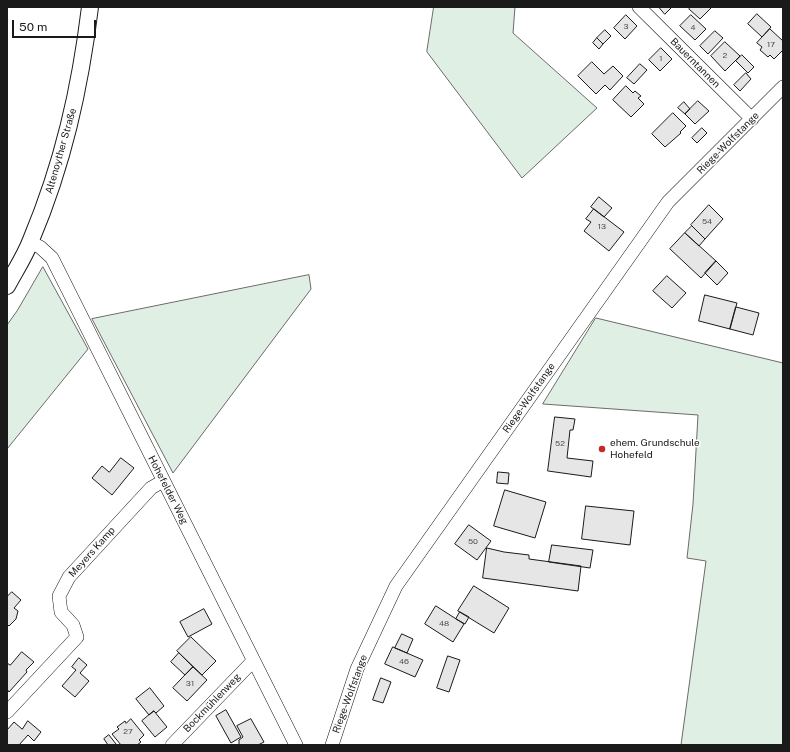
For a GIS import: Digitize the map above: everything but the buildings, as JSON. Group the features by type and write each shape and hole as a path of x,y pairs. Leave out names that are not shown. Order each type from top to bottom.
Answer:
{"main road":[{"name":"Altenoyther Straße","path":"7,286 30,242 53,183 70,124 80,76 90,7"}],"street":[{"name":"Bauerntannen","path":"639,7 752,119"},
{"name":"Riege-Wolfstange","path":"332,745 357,669 396,586 668,202 783,87"},
{"name":"Hohefelder Weg","path":"30,242 40,247 52,258 296,745"},
{"name":"Meyers Kamp","path":"9,706 77,637 73,625 61,612 58,596 69,577 151,488 163,481"},
{"name":"Bockmühlenweg","path":"172,745 253,661"}],"green space":[{"path":"434,7 515,7 513,33 597,108 522,178 427,52"},
{"path":"43,267 88,349 7,449 7,325"},
{"path":"309,275 311,289 173,473 92,319"},
{"path":"596,318 783,363 783,745 681,745 706,561 687,558 693,504 698,415 543,404"}],"place":[{"name":"ehem. Grundschule Hohefeld","path":"602,449"}]}
